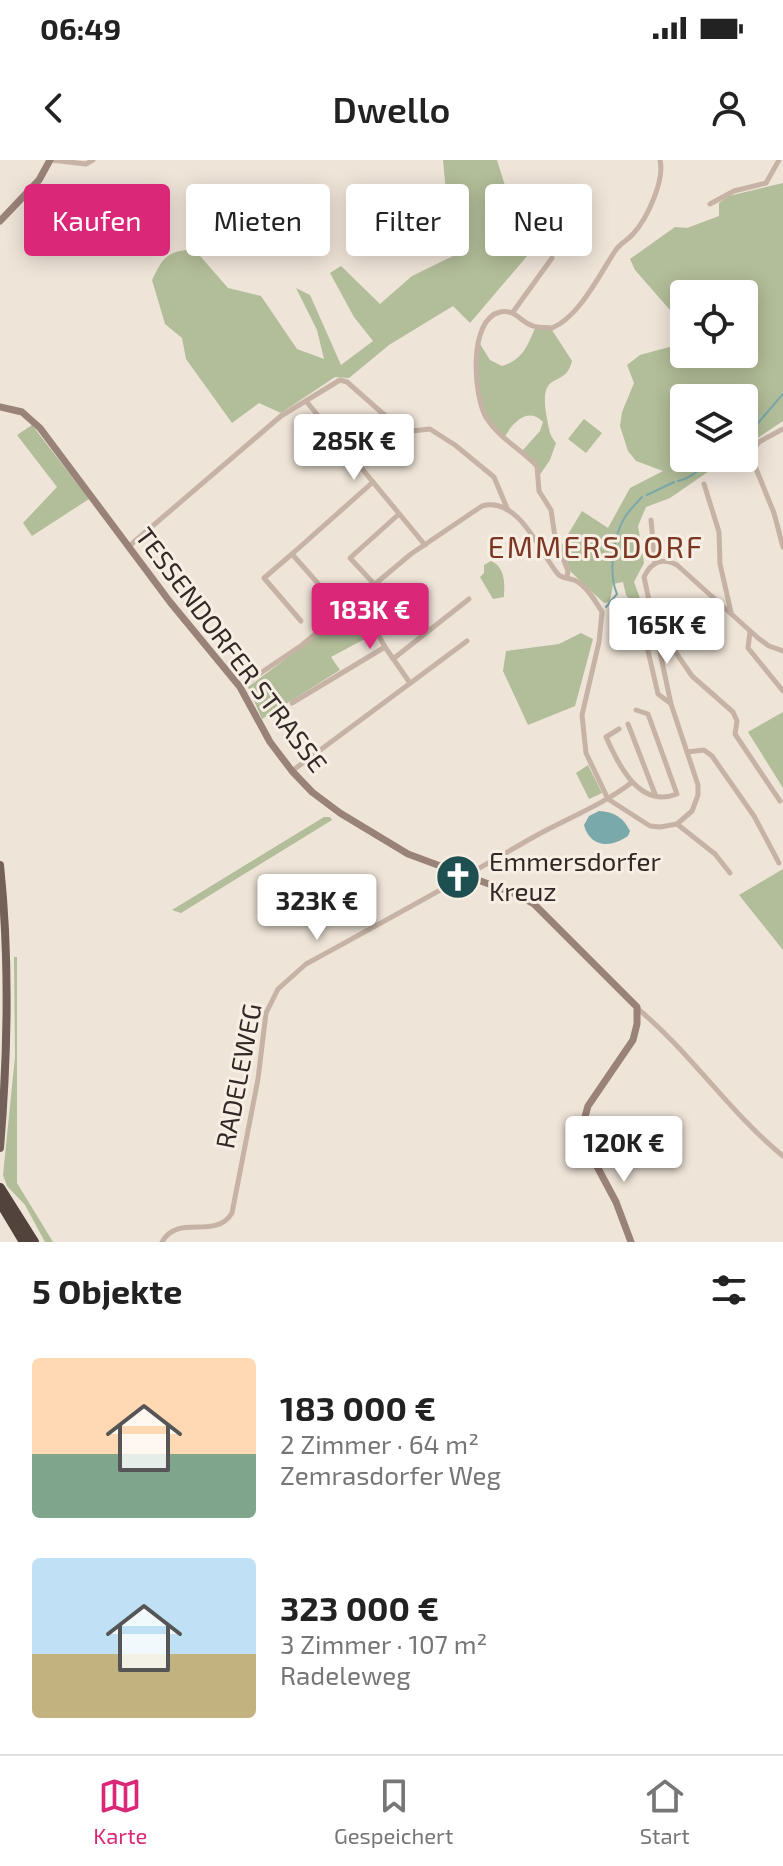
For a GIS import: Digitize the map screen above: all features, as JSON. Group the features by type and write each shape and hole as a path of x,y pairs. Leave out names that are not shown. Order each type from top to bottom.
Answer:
{"highway":[{"path":"0,1188 34,1242"},
{"path":"0,1202 24,1242"}],"main road":[{"path":"0,865 7,951 8,1022 0,1148"}],"street":[{"path":"0,221 39,180 51,160 86,164 93,160"},
{"path":"567,577 551,510 539,491 537,466 517,446 499,434 479,403 477,366 480,331 489,318 499,312 513,312 533,326 552,328 568,315 598,281 616,248 637,230 662,178 660,160"},
{"path":"710,204 734,191 766,183 781,161"},
{"path":"513,312 552,258"},
{"path":"128,547 277,419 334,382 347,382 397,426 412,431 430,429 494,477 507,509 521,522 559,576 580,583 602,612 599,642 582,715 583,740 608,799 650,826 677,824 692,811 698,795 697,778 671,704 657,643 644,577 649,567 668,560 677,565 769,646 783,651"},
{"path":"306,401 425,545"},
{"name":"TESSENDORFER STRASSE","path":"0,407 22,412 40,428 128,547 240,687 270,742 312,792 340,813 408,854 468,875 534,904 637,1007"},
{"path":"783,429 759,442 750,454 774,513 783,547"},
{"path":"301,621 264,578 373,482"},
{"path":"704,484 719,532 720,564 731,613"},
{"path":"240,687 292,652 425,545 479,508 491,504 500,495"},
{"path":"491,504 507,509"},
{"path":"376,586 350,558 399,514"},
{"path":"651,520 655,563"},
{"path":"292,554 329,596"},
{"path":"393,659 469,599"},
{"path":"359,600 385,647 410,683"},
{"path":"751,631 748,648 783,691"},
{"path":"645,638 658,694 671,704"},
{"path":"292,771 467,641"},
{"path":"657,643 672,647 692,676 733,712 737,721 735,734 780,801"},
{"path":"292,703 385,647"},
{"path":"619,729 606,737 631,783 655,795 677,794 648,714 636,710"},
{"path":"628,724 655,795"},
{"path":"687,752 704,750 712,756 754,816 779,863"},
{"name":"RADELEWEG","path":"162,1242 172,1229 215,1227 232,1213 258,1079 262,1030 271,1000 278,989 306,964 531,838 608,799 631,783"},
{"path":"677,824 715,854 730,873"},
{"path":"637,1007 691,1059 744,1122 783,1156"},
{"path":"631,1242 616,1202 584,1142 583,1124 588,1106 633,1040 637,1007"}],"green space":[{"path":"443,160 497,160 505,184 485,184 485,256 527,256 470,323 453,306 389,345 349,378 335,377 281,413 259,403 232,423 186,359 182,338 165,324 152,280 163,260 186,250 186,256 200,256 228,288 261,296 297,349 324,359 317,330 296,288 310,295 341,365 373,341 354,317 330,273 341,266 380,304 412,276 453,256 469,256 469,184 445,184"},
{"path":"783,183 783,421 758,438 758,384 670,384 670,472 708,472 670,498 646,507 638,526 644,563 634,582 641,601 635,606 626,595 623,582 613,584 610,602 604,603 571,572 561,546 582,511 608,528 630,488 663,471 636,461 628,451 620,426 622,412 634,383 627,365 640,355 670,347 670,368 758,368 758,280 670,280 670,310 635,270 630,259 675,227 687,228 719,216 719,203 729,196"},
{"path":"536,326 552,330 572,361 569,370 553,381 546,392 548,425 556,443 550,460 539,476 522,451 540,431 543,422 532,416 521,418 504,438 488,418 477,382 480,344 490,360 502,366 520,356"},
{"path":"584,419 602,433 586,453 568,439"},
{"path":"32,425 89,499 32,536 23,523 57,487 17,435"},
{"path":"491,561 502,571 504,597 493,599 480,577 484,573 484,565"},
{"path":"358,605 374,634 331,657 340,670 262,719 248,687"},
{"path":"581,633 593,639 575,706 528,725 503,671 506,651 559,644"},
{"path":"783,712 783,788 748,732"},
{"path":"588,765 602,793 589,799 576,773"},
{"path":"324,817 332,820 181,913 172,910"},
{"path":"783,869 783,950 739,895"},
{"path":"14,957 17,957 17,1183 53,1242 45,1242 25,1205 7,1186 3,1175 15,1057"}],"water":[{"path":"599,811 621,819 630,831 628,836 608,844 591,838 584,825 589,816"}],"waterway":[{"path":"758,423 783,394"},
{"path":"678,481 697,472"},
{"path":"647,495 674,482"},
{"path":"606,607 617,594 612,565 617,534 627,514 642,497"}],"place":[{"name":"Emmersdorfer Kreuz","path":"458,877"}],"district":[{"name":"EMMERSDORF","path":"596,548"}]}
